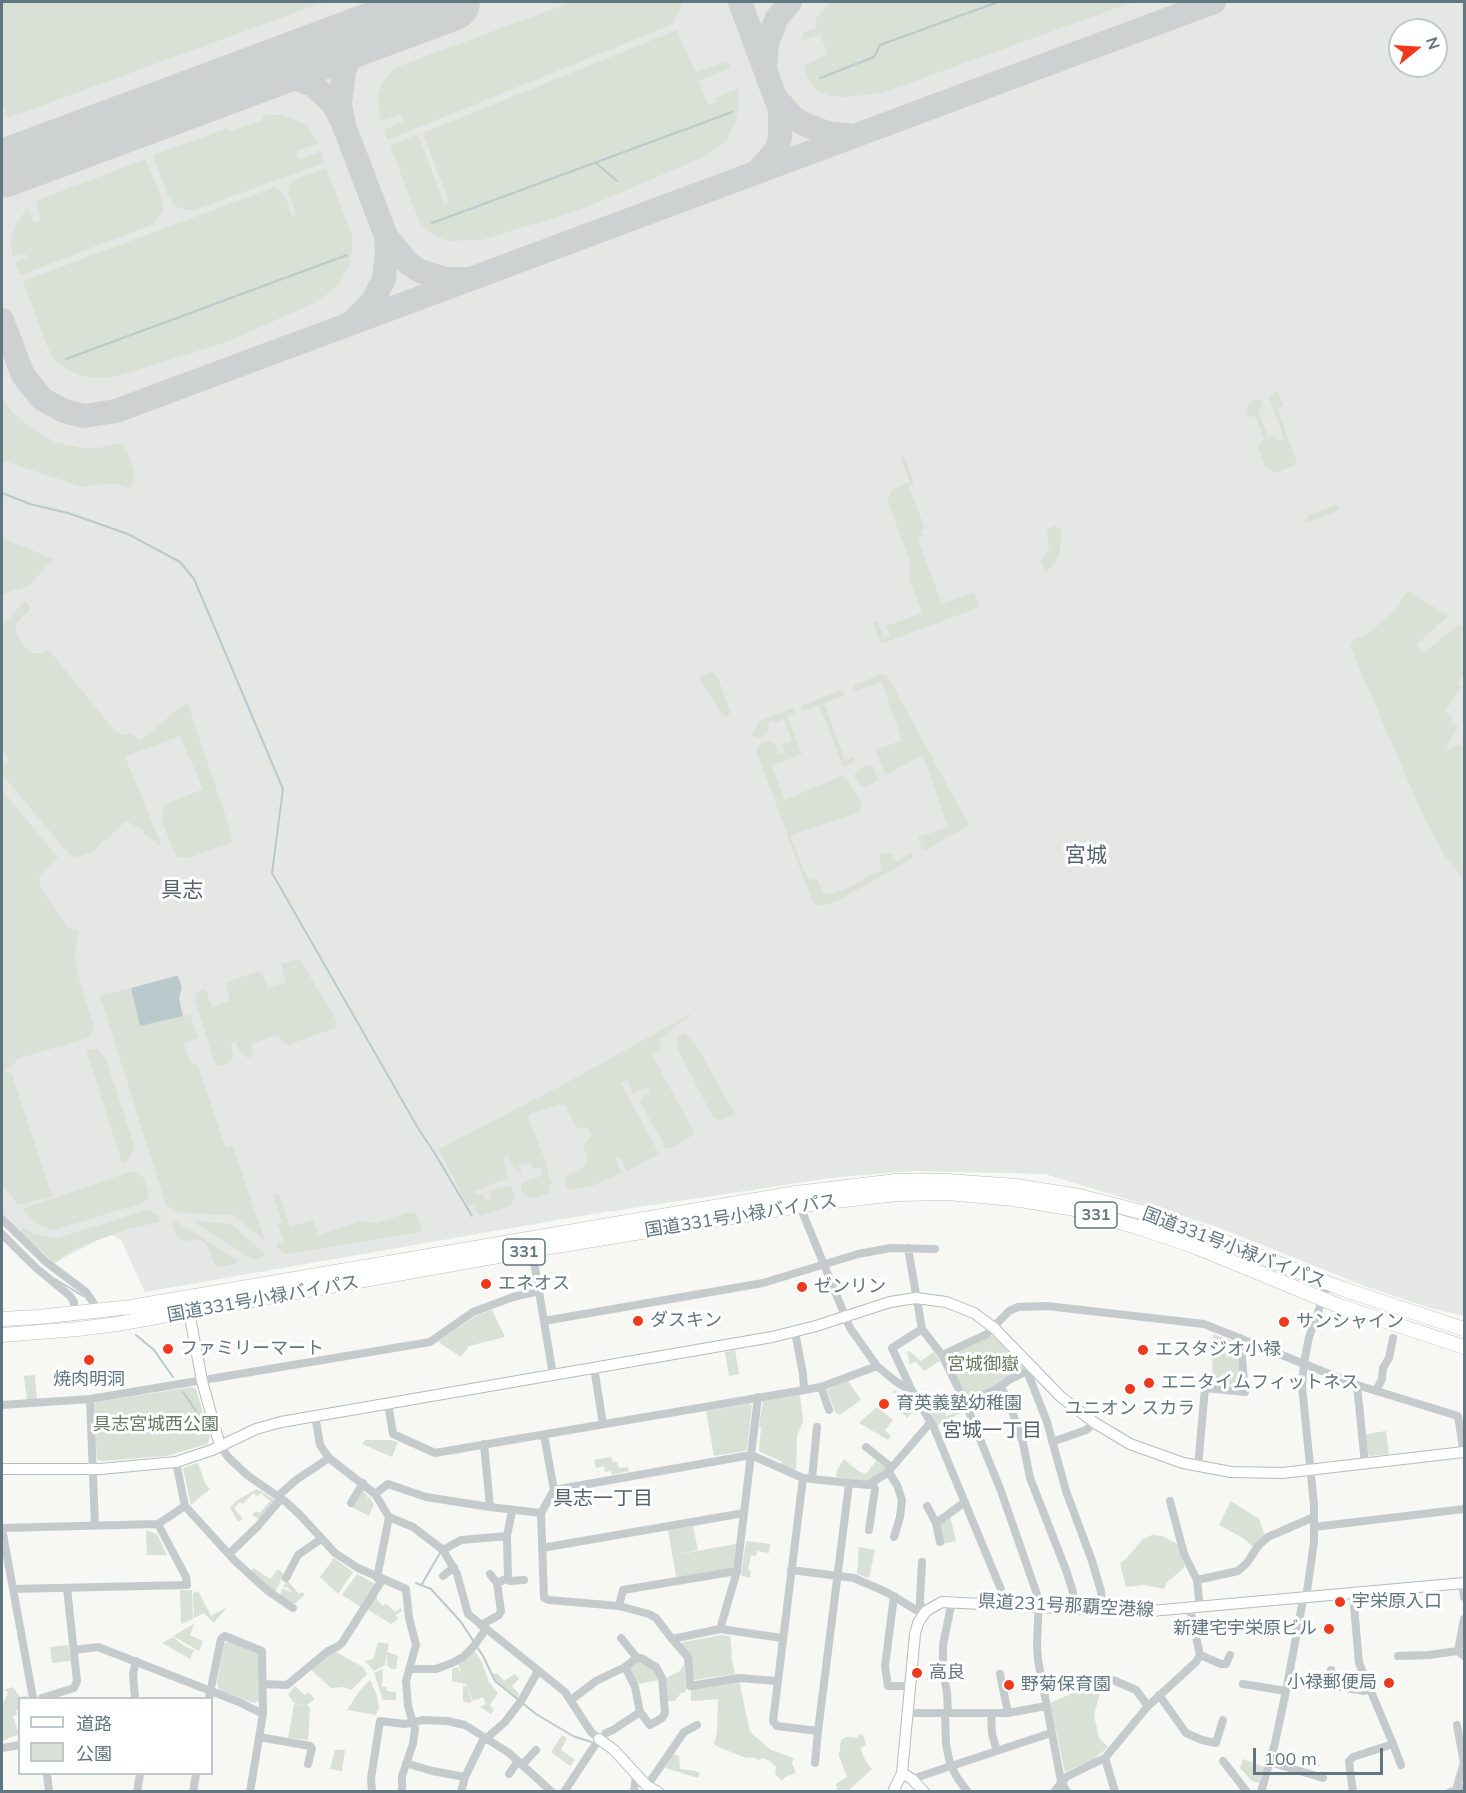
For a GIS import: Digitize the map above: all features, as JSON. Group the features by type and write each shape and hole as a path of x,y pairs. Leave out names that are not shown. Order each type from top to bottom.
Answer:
{"highway":[{"name":"国道331号小禄バイパス","path":"2,1319 188,1305 532,1250 896,1181 948,1181 1016,1186 1079,1196 1141,1212 1194,1230 1328,1284 1464,1329"},
{"name":"国道331号小禄バイパス","path":"2,1335 78,1329 188,1305 797,1200 947,1193 1014,1199 1076,1209 1191,1245 1323,1299 1464,1347"}],"street":[{"path":"797,1200 845,1317 877,1366 913,1392"},
{"path":"2,1219 46,1262 86,1292 99,1311"},
{"path":"2,1234 35,1267 70,1296 74,1302 74,1314"},
{"path":"908,1248 922,1329 942,1355 965,1402 1001,1491 1039,1600 1037,1652 1061,1781 1067,1791"},
{"path":"544,1321 763,1283 858,1254 908,1248 935,1249"},
{"path":"532,1250 553,1375"},
{"path":"1261,1791 1270,1762 1307,1591 1314,1517 1303,1402 1304,1363 1309,1337 1328,1284"},
{"path":"2,1405 90,1399 430,1342 473,1312 513,1297 539,1291"},
{"path":"2,1469 93,1469 176,1462 220,1446 262,1426 795,1332 890,1302 916,1298 946,1302 974,1313 994,1328 1061,1397 1095,1424 1139,1447 1198,1467 1244,1473 1310,1470 1464,1453 1458,1416 1357,1385 1204,1324 1047,1306 1018,1307 1009,1311 994,1328 987,1334 942,1355"},
{"path":"188,1305 202,1381 220,1446 228,1457 247,1475 300,1515 335,1553 380,1579 406,1589 409,1618 416,1645 406,1681 415,1729 413,1744 402,1776 402,1791"},
{"path":"922,1329 892,1348 951,1466 1007,1604"},
{"path":"795,1332 804,1390"},
{"path":"1198,1467 1205,1388 1245,1392 1240,1338"},
{"path":"1376,1391 1382,1379 1383,1368 1388,1360 1393,1338"},
{"path":"388,1403 393,1434 435,1453 821,1388 877,1366"},
{"path":"594,1368 603,1424"},
{"path":"965,1402 999,1388 1027,1371 1047,1422 1066,1491 1092,1561 1101,1591 1103,1611"},
{"path":"1357,1385 1365,1464"},
{"path":"1000,1386 1009,1402 1023,1443 1030,1478 1066,1570 1073,1592 1073,1609"},
{"path":"821,1388 829,1410"},
{"path":"720,1629 737,1571 758,1397"},
{"path":"90,1399 95,1526"},
{"path":"315,1415 320,1445 329,1458 375,1494 389,1517 413,1527 443,1550 454,1567 468,1614 565,1692 580,1717 603,1736 647,1786 658,1791"},
{"path":"554,1490 751,1455 808,1479 868,1485 889,1469 930,1423"},
{"path":"1052,1442 1086,1430 1095,1424"},
{"path":"817,1427 791,1570 773,1721 777,1726 818,1731"},
{"path":"544,1435 554,1490 541,1513 544,1598 619,1606 656,1618 688,1657 690,1686 738,1678 777,1681"},
{"path":"484,1444 490,1507"},
{"path":"866,1447 889,1469 902,1500 894,1537"},
{"path":"229,1554 258,1526 279,1497 296,1480 329,1458"},
{"path":"176,1462 185,1506 229,1554 240,1571 268,1591 277,1602 293,1608"},
{"path":"351,1503 363,1483"},
{"path":"869,1530 875,1489 872,1483"},
{"path":"375,1494 388,1484 426,1497 512,1511 541,1513"},
{"path":"815,1762 849,1484"},
{"path":"1054,1791 1061,1781 1105,1758 1148,1706 1197,1662 1200,1655 1195,1609 1197,1580 1184,1554 1170,1501"},
{"path":"936,1523 965,1502"},
{"path":"33,1697 2,1529 158,1524 185,1506"},
{"path":"927,1506 936,1523 940,1542"},
{"path":"1314,1527 1464,1509"},
{"path":"508,1578 507,1536 512,1511"},
{"path":"542,1548 744,1513"},
{"path":"263,1684 288,1685 328,1651 342,1643 380,1579 389,1517"},
{"path":"1197,1580 1238,1571 1268,1537 1314,1517"},
{"path":"13,1589 187,1585 186,1578 158,1524"},
{"path":"443,1550 461,1540 507,1536"},
{"path":"286,1578 298,1555 321,1539"},
{"path":"922,1562 920,1605 925,1613"},
{"path":"443,1576 454,1567"},
{"path":"791,1570 854,1578 925,1613"},
{"path":"619,1606 623,1590 737,1571"},
{"path":"409,1669 436,1669 463,1657 475,1645 484,1627 501,1611 497,1583 490,1574"},
{"path":"508,1578 510,1581 524,1580"},
{"path":"497,1583 508,1578"},
{"path":"1463,1583 1464,1597"},
{"name":"県道231号那覇空港線","path":"925,1613 942,1602 952,1601 1103,1611 1140,1612 1195,1609 1463,1583"},
{"path":"45,1697 74,1688 77,1681 68,1588"},
{"path":"1353,1594 1359,1663 1394,1744 1401,1766"},
{"path":"894,1596 885,1666 888,1686 910,1686"},
{"path":"952,1601 943,1645 943,1672 947,1692 946,1744 951,1766 968,1791"},
{"path":"893,1791 902,1773 915,1634 918,1623 925,1613"},
{"path":"1398,1656 1461,1654 1464,1619"},
{"path":"672,1639 720,1629 782,1638"},
{"path":"210,1695 221,1639 225,1636 262,1652 263,1714 250,1791"},
{"path":"621,1638 637,1658 651,1664 661,1676 665,1713 662,1718 650,1725 640,1712 635,1687 625,1667"},
{"path":"74,1650 99,1647 136,1661 210,1695 263,1714"},
{"path":"1200,1655 1221,1664 1226,1664 1230,1655"},
{"path":"571,1700 596,1681 625,1667 637,1658"},
{"path":"135,1697 133,1674 136,1661"},
{"path":"1332,1670 1335,1686 1364,1691 1370,1688"},
{"path":"461,1791 465,1777 485,1738 505,1722 520,1703 538,1671"},
{"path":"1000,1674 1008,1713"},
{"path":"1113,1680 1136,1690 1148,1706"},
{"path":"1243,1684 1286,1691"},
{"path":"1159,1695 1186,1733 1194,1737 1216,1743 1223,1720"},
{"path":"908,1713 1008,1713 1046,1706"},
{"path":"564,1791 603,1736 640,1712"},
{"path":"991,1713 992,1734 997,1751"},
{"path":"372,1791 371,1778 380,1721 405,1724 447,1721 465,1725 509,1753 552,1791"},
{"path":"647,1786 684,1732 697,1725"},
{"path":"1457,1725 1464,1763 1457,1790"},
{"path":"912,1779 1051,1733"},
{"path":"259,1737 310,1746 312,1748 308,1764"},
{"path":"2,1748 18,1744"},
{"path":"1353,1791 1349,1761 1353,1757 1394,1744"},
{"path":"509,1774 536,1750"},
{"path":"1105,1758 1115,1791"},
{"path":"1223,1761 1247,1791"},
{"path":"1270,1762 1323,1778"},
{"path":"406,1763 465,1777"},
{"path":"902,1773 924,1791"},
{"path":"47,1775 49,1791"},
{"path":"137,1791 140,1775"},
{"path":"193,1791 196,1775"},
{"path":"634,1791 636,1775"}],"shaded area":[{"path":"2,2 1464,2 1464,1316 1430,1308 1365,1286 1215,1226 1045,1174 915,1171 838,1177 586,1215 145,1292 121,1240 109,1234 54,1263 2,1214"},
{"path":"176,976 182,987 179,998 183,1016 140,1026 131,988"}],"green space":[{"path":"2,2 324,2 8,118 2,102"},
{"path":"572,2 683,2 673,24 387,140 384,130 404,121 400,114 381,121 378,94 383,81 392,71 402,65"},
{"path":"830,2 1133,2 882,93 846,97 829,96 815,89 807,78 804,65 828,54 820,35 801,41 803,32 817,28 815,20"},
{"path":"677,30 695,72 727,61 731,68 698,81 708,105 717,102 716,97 738,89 735,124 727,139 718,147 706,156 582,209 482,240 446,241 429,232 420,223 390,146 418,134 444,204 449,202 423,133"},
{"path":"283,115 307,125 318,144 296,151 298,160 321,152 324,163 194,210 185,210 175,206 168,196 153,155 228,128 229,132 263,120 262,116"},
{"path":"145,159 163,202 163,211 154,224 21,275 15,263 26,258 25,253 13,256 11,242 16,223 28,208 34,223 41,221 36,201"},
{"path":"326,168 352,235 352,251 348,267 341,281 332,291 314,303 227,342 114,377 82,376 68,370 55,360 47,346 23,281 275,187 285,196 292,216 296,214 288,192 289,185 293,180"},
{"path":"1278,390 1283,405 1277,408 1297,463 1275,473 1266,468 1258,448 1264,439 1255,416 1248,417 1246,410 1253,399 1262,401 1262,407 1258,410 1268,437 1274,436 1277,441 1284,439 1269,397"},
{"path":"2,398 13,413 34,430 55,442 81,448 98,448 121,443 128,452 135,474 130,488 112,483 82,487 2,460"},
{"path":"904,457 914,484 909,486 925,529 921,530 923,536 918,539 942,604 974,592 980,607 881,644 873,622 877,621 884,638 890,636 886,626 922,613 909,579 909,560 888,501 892,490 910,482 901,458"},
{"path":"1335,505 1339,507 1338,511 1309,522 1306,521 1308,515"},
{"path":"1055,526 1060,528 1061,533 1060,551 1055,563 1045,573 1041,561 1049,548 1047,529"},
{"path":"2,538 53,559 29,586 3,594"},
{"path":"1409,591 1448,616 1416,645 1424,653 1459,624 1464,627 1464,672 1457,684 1461,687 1445,712 1453,717 1450,722 1458,727 1446,747 1450,750 1457,744 1464,748 1463,879 1445,856 1424,818 1350,646 1358,637 1363,637 1388,617 1400,604 1400,599"},
{"path":"24,601 31,608 15,624 18,637 26,649 32,653 40,653 48,649 115,731 124,735 131,733 141,740 187,702 230,829 232,842 189,858 178,857 173,850 161,818 164,805 203,789 180,736 125,757 162,847 144,834 143,830 126,821 93,851 77,858 69,854 2,774 2,767 9,761 2,746 2,630 5,623"},
{"path":"711,672 718,678 730,711 726,717 721,713 700,679 701,676"},
{"path":"883,674 888,677 969,825 927,850 922,849 918,837 948,827 923,755 885,775 876,750 902,740 882,682 853,690 854,685"},
{"path":"841,690 846,695 824,703 845,760 853,757 855,762 843,767 819,705 803,711 801,706"},
{"path":"793,708 795,713 787,717 802,754 772,766 785,800 841,776 846,777 861,803 860,812 790,835 806,876 811,880 817,878 822,891 828,895 846,889 882,869 879,857 881,854 891,853 897,861 911,853 913,858 841,899 826,905 817,905 812,901 756,750 760,744 770,741 775,744 779,754 785,752 782,745 792,741 784,719 767,723 769,730 764,735 757,738 752,735 759,721"},
{"path":"869,765 873,766 878,780 868,786 861,786 854,776 858,770"},
{"path":"2,790 58,858 39,876 40,887 68,928 79,931 75,957 94,1027 88,1038 20,1058 4,1072 12,1074 52,1196 18,1205 2,1184"},
{"path":"298,959 336,1020 336,1028 287,1045 282,1042 279,1034 251,1044 253,1056 248,1058 241,1054 235,1041 231,1043 233,1059 229,1064 219,1066 214,1061 195,999 197,992 206,990 212,1007 230,1001 227,982 258,971 262,973 268,989 286,982 281,964"},
{"path":"131,988 141,1026 190,1014 198,1038 184,1043 191,1064 197,1063 226,1148 233,1146 265,1241 234,1215 180,1213 166,1205 100,996"},
{"path":"690,1014 691,1016 673,1027 668,1035 659,1039 661,1049 652,1055 695,1134 671,1148 666,1148 640,1102 643,1096 650,1092 648,1087 633,1094 627,1080 621,1083 659,1154 627,1171 620,1158 616,1158 621,1173 592,1186 568,1190 564,1178 586,1165 587,1157 583,1144 592,1136 588,1128 581,1129 576,1126 565,1105 559,1105 532,1113 528,1117 547,1164 548,1176 553,1183 548,1185 550,1193 536,1198 526,1196 521,1190 522,1183 543,1175 541,1167 533,1169 530,1162 519,1165 522,1173 516,1172 508,1156 503,1158 508,1178 474,1191 476,1195 483,1194 487,1201 490,1200 490,1191 509,1186 515,1196 513,1202 509,1206 480,1216 473,1205 468,1206 439,1149 568,1082"},
{"path":"684,1033 695,1043 735,1114 723,1120 714,1119 678,1050 677,1036"},
{"path":"86,1049 98,1050 106,1059 135,1148 128,1161 122,1163"},
{"path":"132,1171 144,1178 149,1194 148,1199 142,1203 54,1230 37,1224 22,1209"},
{"path":"279,1194 290,1227 313,1220 318,1235 362,1221 377,1223 409,1212 417,1214 422,1229 421,1232 286,1254 280,1251 276,1244 284,1241 278,1224 282,1222 274,1196"},
{"path":"148,1210 157,1215 160,1222 131,1228 76,1248 54,1263 20,1232 24,1228 34,1234 57,1238"},
{"path":"175,1221 237,1260 237,1263 222,1267 215,1266 207,1245 201,1240 182,1241 177,1238 172,1224"},
{"path":"192,1221 231,1224 265,1254 254,1260"},
{"path":"492,1310 505,1337 469,1346 461,1357 440,1343 439,1341 477,1315"},
{"path":"1213,1334 1235,1342 1241,1383 1212,1384"},
{"name":"宮城御嶽","path":"993,1336 1026,1369 999,1384 967,1396 949,1362 950,1354"},
{"path":"735,1350 739,1374 729,1376 725,1352"},
{"path":"909,1351 921,1361 934,1352 940,1361 924,1371 916,1362 910,1364 907,1352"},
{"path":"35,1375 37,1400 27,1400 24,1376"},
{"path":"848,1381 861,1400 840,1415 835,1412 827,1390"},
{"name":"具志宮城西公園","path":"192,1387 196,1389 210,1438 207,1444 167,1456 100,1461 97,1459 94,1405 97,1402"},
{"path":"895,1390 905,1398 914,1411 907,1418 896,1406 901,1400 893,1392"},
{"path":"800,1395 803,1421 797,1436 796,1470 781,1465 781,1461 760,1452 761,1427 759,1426 763,1401"},
{"path":"957,1398 964,1411 935,1427 922,1404 930,1399 935,1409 941,1406 947,1416 959,1409 954,1400"},
{"path":"750,1404 752,1406 747,1449 714,1456 706,1411"},
{"path":"877,1407 893,1420 885,1430 891,1436 888,1440 859,1423"},
{"path":"1386,1431 1389,1454 1370,1456 1366,1434"},
{"path":"365,1440 398,1442 392,1457 362,1444"},
{"path":"611,1457 613,1462 617,1462 619,1468 628,1467 629,1471 612,1475 611,1471 605,1472 604,1466 596,1468 594,1460"},
{"path":"844,1459 858,1471 866,1474 876,1461 886,1468 867,1482 836,1477 837,1470"},
{"path":"198,1463 205,1483 210,1489 191,1505 183,1469"},
{"path":"257,1489 275,1500 274,1502 260,1520 252,1515 256,1511 260,1513 270,1501 261,1493 257,1496 253,1493 243,1504 240,1502 234,1508 243,1519 238,1522 230,1508 236,1501"},
{"path":"362,1490 368,1496 365,1503 369,1496 374,1504 369,1516 352,1507"},
{"path":"1231,1501 1259,1519 1265,1536 1254,1548 1243,1538 1219,1525"},
{"path":"950,1516 956,1541 943,1544 938,1525"},
{"path":"693,1526 698,1550 675,1555 736,1544 734,1565 731,1569 676,1577 668,1530"},
{"path":"146,1530 157,1534 167,1555 147,1555"},
{"path":"1152,1535 1162,1536 1177,1544 1185,1567 1166,1583 1164,1589 1145,1585 1126,1587 1120,1563 1143,1539"},
{"path":"746,1541 770,1544 769,1553 757,1551 756,1556 751,1555 748,1570 751,1571 750,1578 741,1574"},
{"path":"859,1547 875,1550 869,1578 857,1574"},
{"path":"334,1558 353,1572 338,1594 320,1577"},
{"path":"254,1568 270,1579 278,1569 284,1574 275,1592 251,1572"},
{"path":"357,1574 377,1585 361,1607 342,1595"},
{"path":"287,1580 299,1594 302,1592 305,1594 296,1603 280,1596 282,1588 293,1593 283,1587"},
{"path":"180,1590 192,1590 193,1619 181,1624"},
{"path":"198,1591 211,1616 227,1607 214,1623 204,1613 194,1618 193,1593"},
{"path":"377,1595 377,1600 383,1606 386,1604 395,1612 401,1608 402,1611 396,1615 398,1619 391,1624 367,1609"},
{"path":"194,1624 190,1635 203,1641 199,1651 173,1636"},
{"path":"722,1635 730,1636 735,1674 693,1680 681,1645 683,1642"},
{"path":"173,1637 184,1646 194,1650 190,1659 162,1643"},
{"path":"229,1641 257,1650 261,1655 261,1700 254,1703 219,1690 217,1683 224,1644"},
{"path":"378,1642 389,1644 387,1652 398,1656 396,1669 391,1669 387,1665 387,1653 385,1665 374,1671 365,1661 373,1659"},
{"path":"68,1645 71,1661 52,1663 50,1647"},
{"path":"475,1651 482,1662 489,1682 498,1693 490,1705 494,1710 491,1714 480,1707 486,1704 483,1697 473,1701 467,1687 472,1702 463,1701 463,1686 467,1686 466,1684 452,1681 452,1669 457,1667 462,1675 458,1665"},
{"path":"331,1652 336,1652 363,1667 367,1674 351,1690 344,1687 331,1688 310,1669"},
{"path":"638,1661 652,1668 661,1680 637,1684 628,1668"},
{"path":"684,1664 686,1692 681,1693 675,1701 666,1701 664,1679 680,1671"},
{"path":"383,1669 382,1687 386,1687 387,1691 396,1692 396,1700 383,1700 374,1673"},
{"path":"497,1673 504,1681 515,1674 519,1679 512,1686 519,1694 517,1699 494,1679 493,1674"},
{"path":"1095,1675 1103,1682 1094,1715 1099,1738 1108,1747 1093,1760 1065,1772 1050,1703 1087,1687"},
{"path":"370,1680 377,1695 379,1708 376,1715 347,1710 360,1690"},
{"path":"739,1680 750,1732 771,1750 794,1758 792,1763 796,1773 785,1777 782,1781 775,1774 776,1767 770,1761 763,1758 759,1760 753,1757 746,1758 714,1744 717,1733 718,1699 691,1701 691,1688"},
{"path":"295,1686 305,1695 308,1692 315,1699 307,1705 310,1708 308,1740 288,1738 294,1704 302,1705 294,1703 288,1695"},
{"path":"13,1687 20,1697 18,1697 18,1710 15,1711 18,1714 13,1716 18,1734 2,1741 2,1703 8,1692 4,1690"},
{"path":"859,1734 863,1735 866,1745 860,1748 872,1769 848,1791 837,1790 836,1784 847,1777 839,1756 841,1740 846,1737 857,1738"},
{"path":"562,1735 567,1738 561,1750 575,1760 570,1766 551,1752"},
{"path":"335,1750 345,1750 342,1771 330,1769"},
{"path":"673,1754 679,1756 680,1769 700,1773 698,1778 665,1768"},
{"path":"1243,1759 1264,1767 1259,1783 1252,1781 1240,1768"}],"waterway":[{"path":"820,78 874,57 880,45 998,2"},
{"path":"432,223 732,112"},
{"path":"596,163 617,181"},
{"path":"66,359 347,255"},
{"path":"2,493 128,534 180,562 194,579 283,789 272,873 418,1128 472,1216"},
{"path":"55,1279 83,1296"},
{"path":"136,1335 154,1350 173,1377"},
{"path":"183,1392 201,1418"},
{"path":"422,1584 440,1553"},
{"path":"416,1583 431,1589 461,1622 483,1656 495,1681 536,1714 573,1736 591,1742"}],"taxiway":[{"path":"740,2 780,110 780,137 777,149 758,171"},
{"path":"765,68 767,43 777,18 790,2"},
{"path":"2,320 23,375 42,399 64,411 84,416 116,411 1214,2"},
{"path":"343,120 340,103 344,72 349,58 368,33"},
{"path":"264,71 290,76 313,85 334,105 386,236 408,263 420,271 445,279 463,279"},
{"path":"776,98 794,118 806,125 830,134 848,135"},
{"path":"355,319 372,302 384,279 386,236"}],"runway":[{"path":"2,169 451,2"}],"place":[{"name":"エネオス","path":"486,1284"},
{"name":"ゼンリン","path":"802,1287"},
{"name":"ダスキン","path":"638,1321"},
{"name":"サンシャイン","path":"1284,1322"},
{"name":"ファミリーマート","path":"168,1349"},
{"name":"エスタジオ小禄","path":"1143,1350"},
{"name":"焼肉明洞","path":"89,1360"},
{"name":"エニタイムフィットネス","path":"1149,1383"},
{"name":"ユニオン スカラ","path":"1130,1389"},
{"name":"育英義塾幼稚園","path":"884,1404"},
{"name":"宇栄原入口","path":"1340,1602"},
{"name":"新建宅宇栄原ビル","path":"1329,1629"},
{"name":"高良","path":"917,1673"},
{"name":"小禄郵便局","path":"1389,1683"},
{"name":"野菊保育園","path":"1009,1685"}],"district":[{"name":"宮城","path":"1086,856"},
{"name":"具志","path":"182,891"},
{"name":"宮城一丁目","path":"992,1431"},
{"name":"具志一丁目","path":"603,1499"}]}
